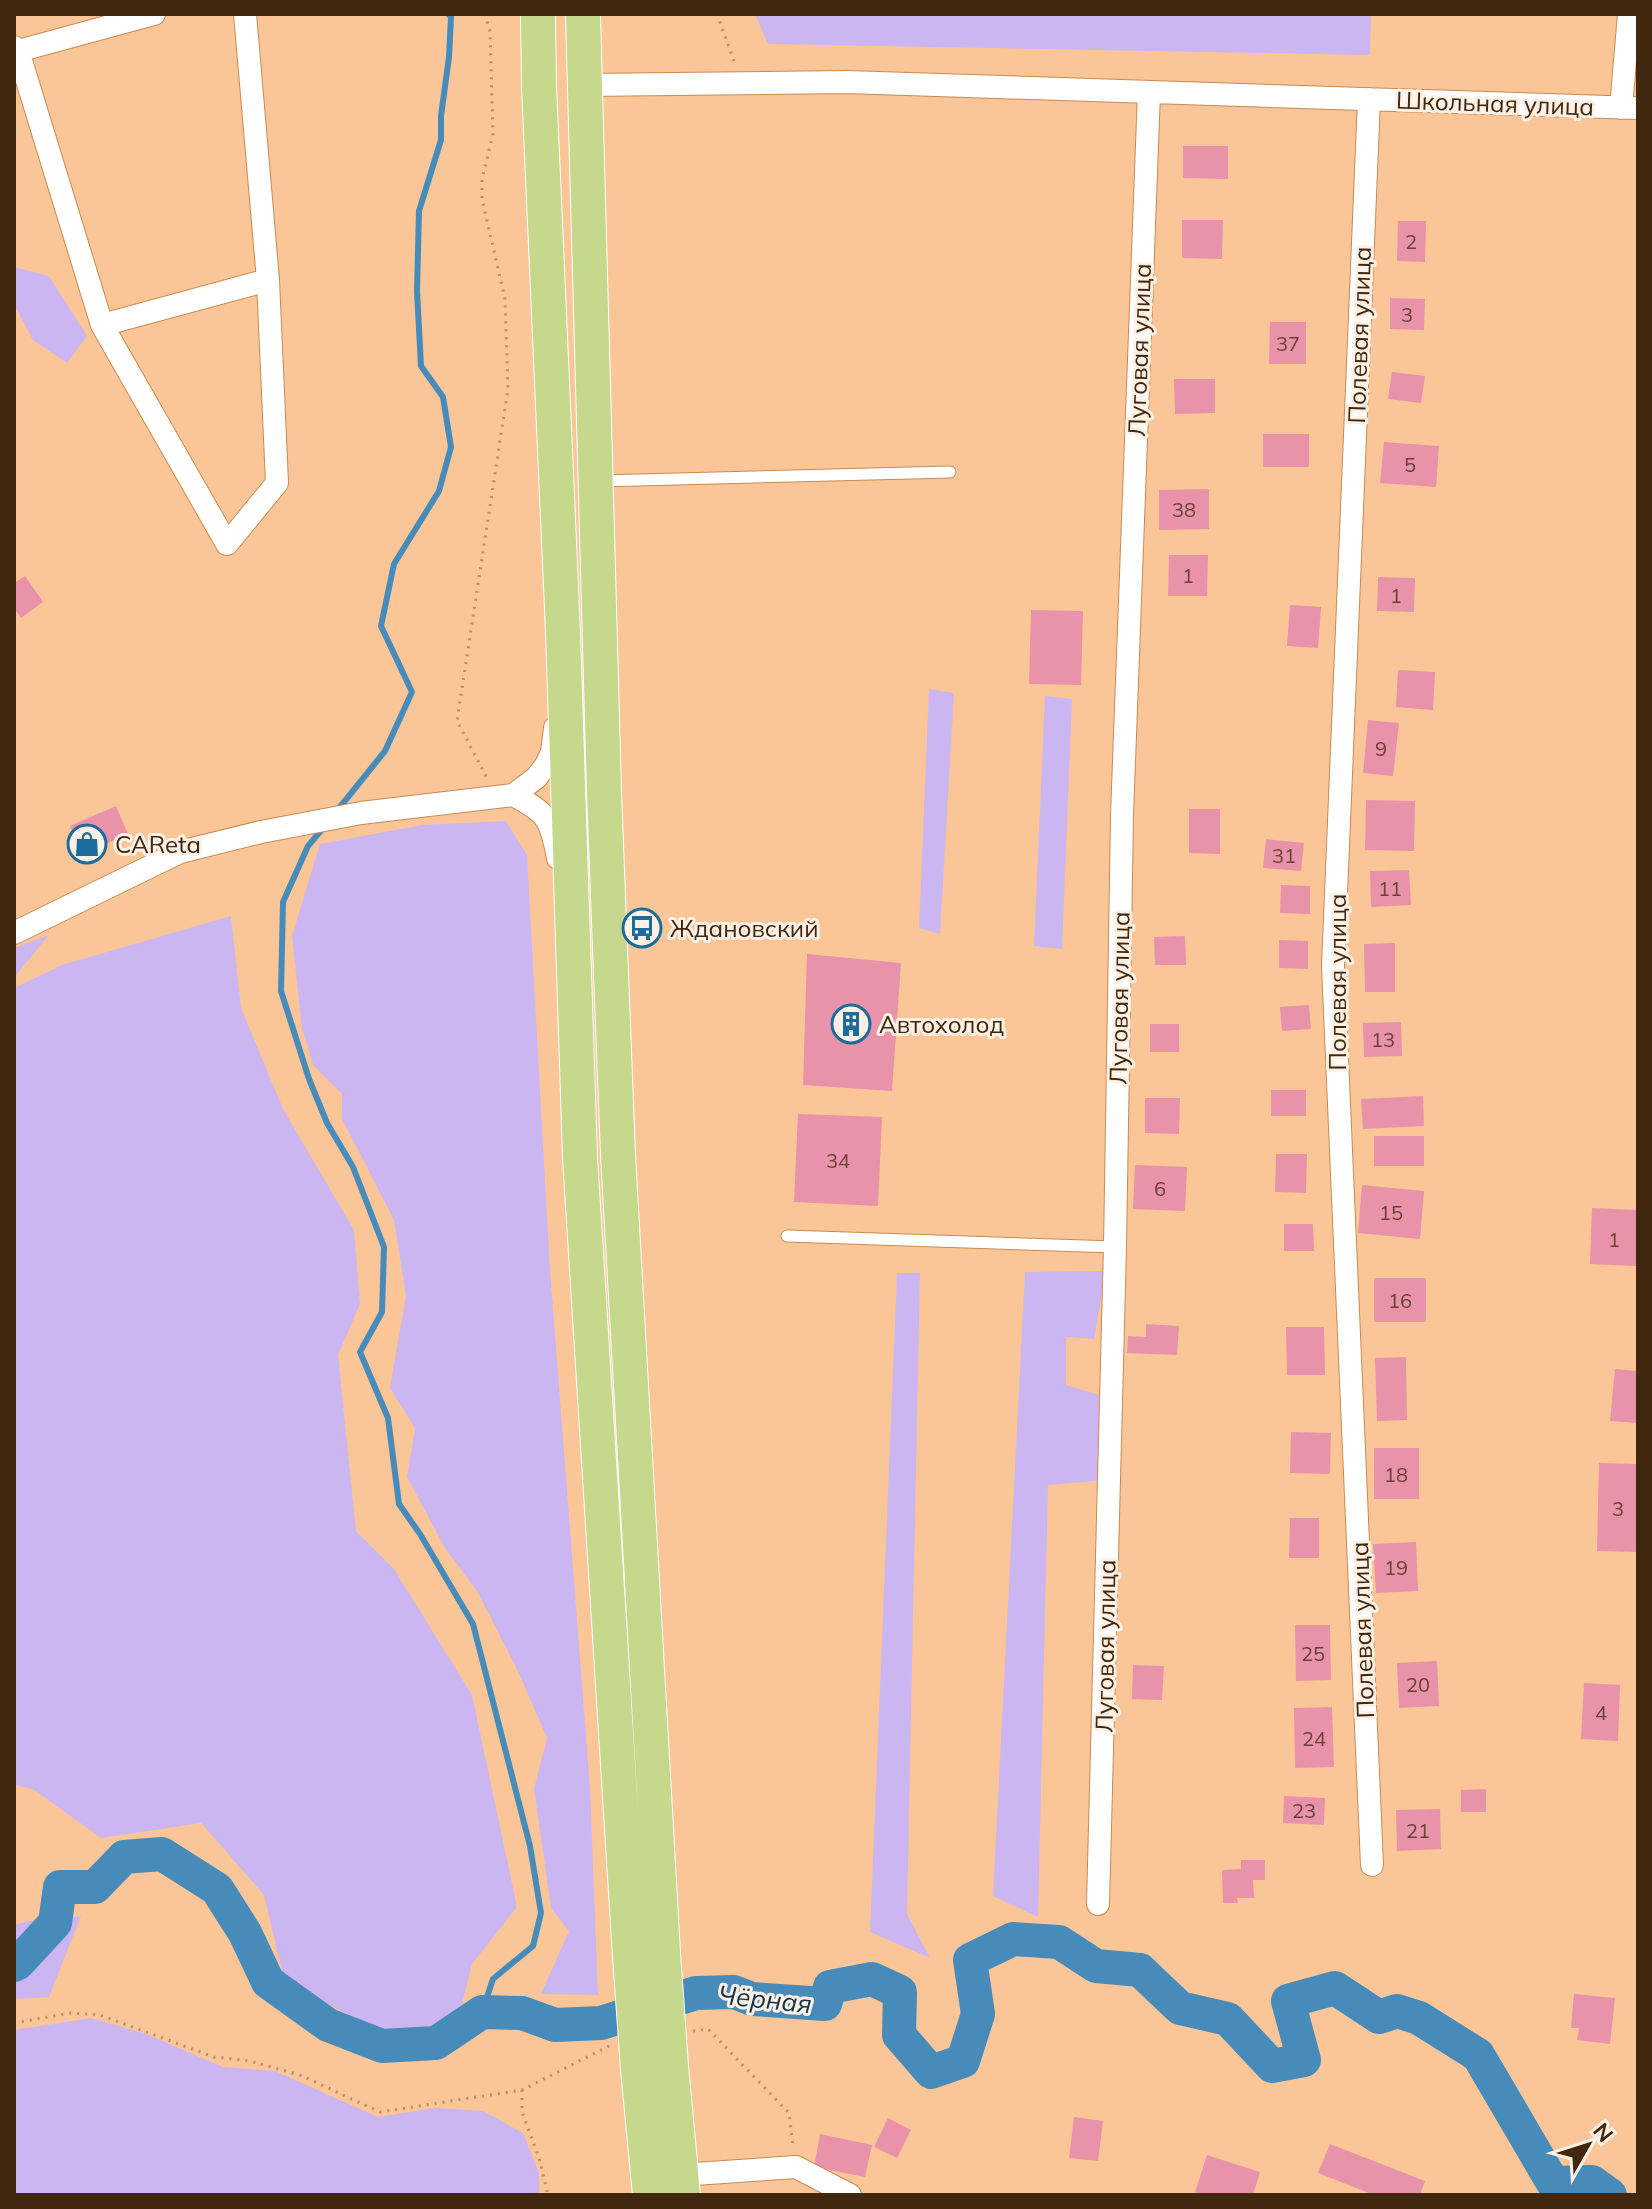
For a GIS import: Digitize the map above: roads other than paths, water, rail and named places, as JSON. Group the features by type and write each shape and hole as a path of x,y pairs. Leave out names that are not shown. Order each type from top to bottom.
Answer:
{"main road":[{"path":"538,14 581,1172 654,2068 650,2195"},
{"path":"583,14 604,792 646,1955"},
{"path":"654,2068 681,2185"}],"street":[{"path":"154,14 16,49 102,325 227,544 277,483 268,280 245,14"},
{"name":"Школьная улица","path":"585,85 847,82 1630,108 1629,14"},
{"name":"Луговая улица","path":"1098,1904 1115,1247 1122,815 1149,92"},
{"name":"Полевая улица","path":"1369,99 1333,966 1372,1865"},
{"path":"102,325 268,280"},
{"path":"14,933 180,852 261,832 361,813 505,796 536,778 552,752 563,632"},
{"path":"505,796 534,806 553,830 573,939"},
{"path":"681,2185 796,2167 850,2195"}],"lane":[{"path":"596,481 950,472"},
{"path":"787,1236 1115,1247"}],"waterway":[{"path":"336,812 385,751 412,692 381,626 394,564 439,491 451,447 443,397 421,366 417,291 419,211 441,140 449,57 451,17 448,14"},
{"path":"324,827 308,846 283,902 281,991 309,1079 327,1123 353,1167 384,1247 382,1312 360,1352 388,1418 399,1504 473,1624 530,1846 541,1913 533,1946 493,1979 482,2012"},
{"name":"Чёрная","path":"14,1965 55,1923 60,1887 95,1887 124,1857 162,1854 217,1889 245,1933 268,1982 328,2025 382,2046 436,2043 482,2012 522,2013 555,2025 601,2023 696,1993 734,1992 752,1999 825,2004 830,1987 872,1979 900,1992 899,2035 931,2072 963,2061 978,2014 970,1960 1013,1939 1059,1942 1096,1966 1140,1970 1180,2008 1228,2019 1272,2066 1304,2060 1288,2001 1335,1988 1379,2017 1397,2011 1419,2018 1478,2055 1553,2183 1592,2182 1610,2195"}],"place":[{"name":"CAReta","path":"87,844"},
{"name":"Ждановский","path":"642,928"},
{"name":"Автохолод","path":"851,1024"}]}
